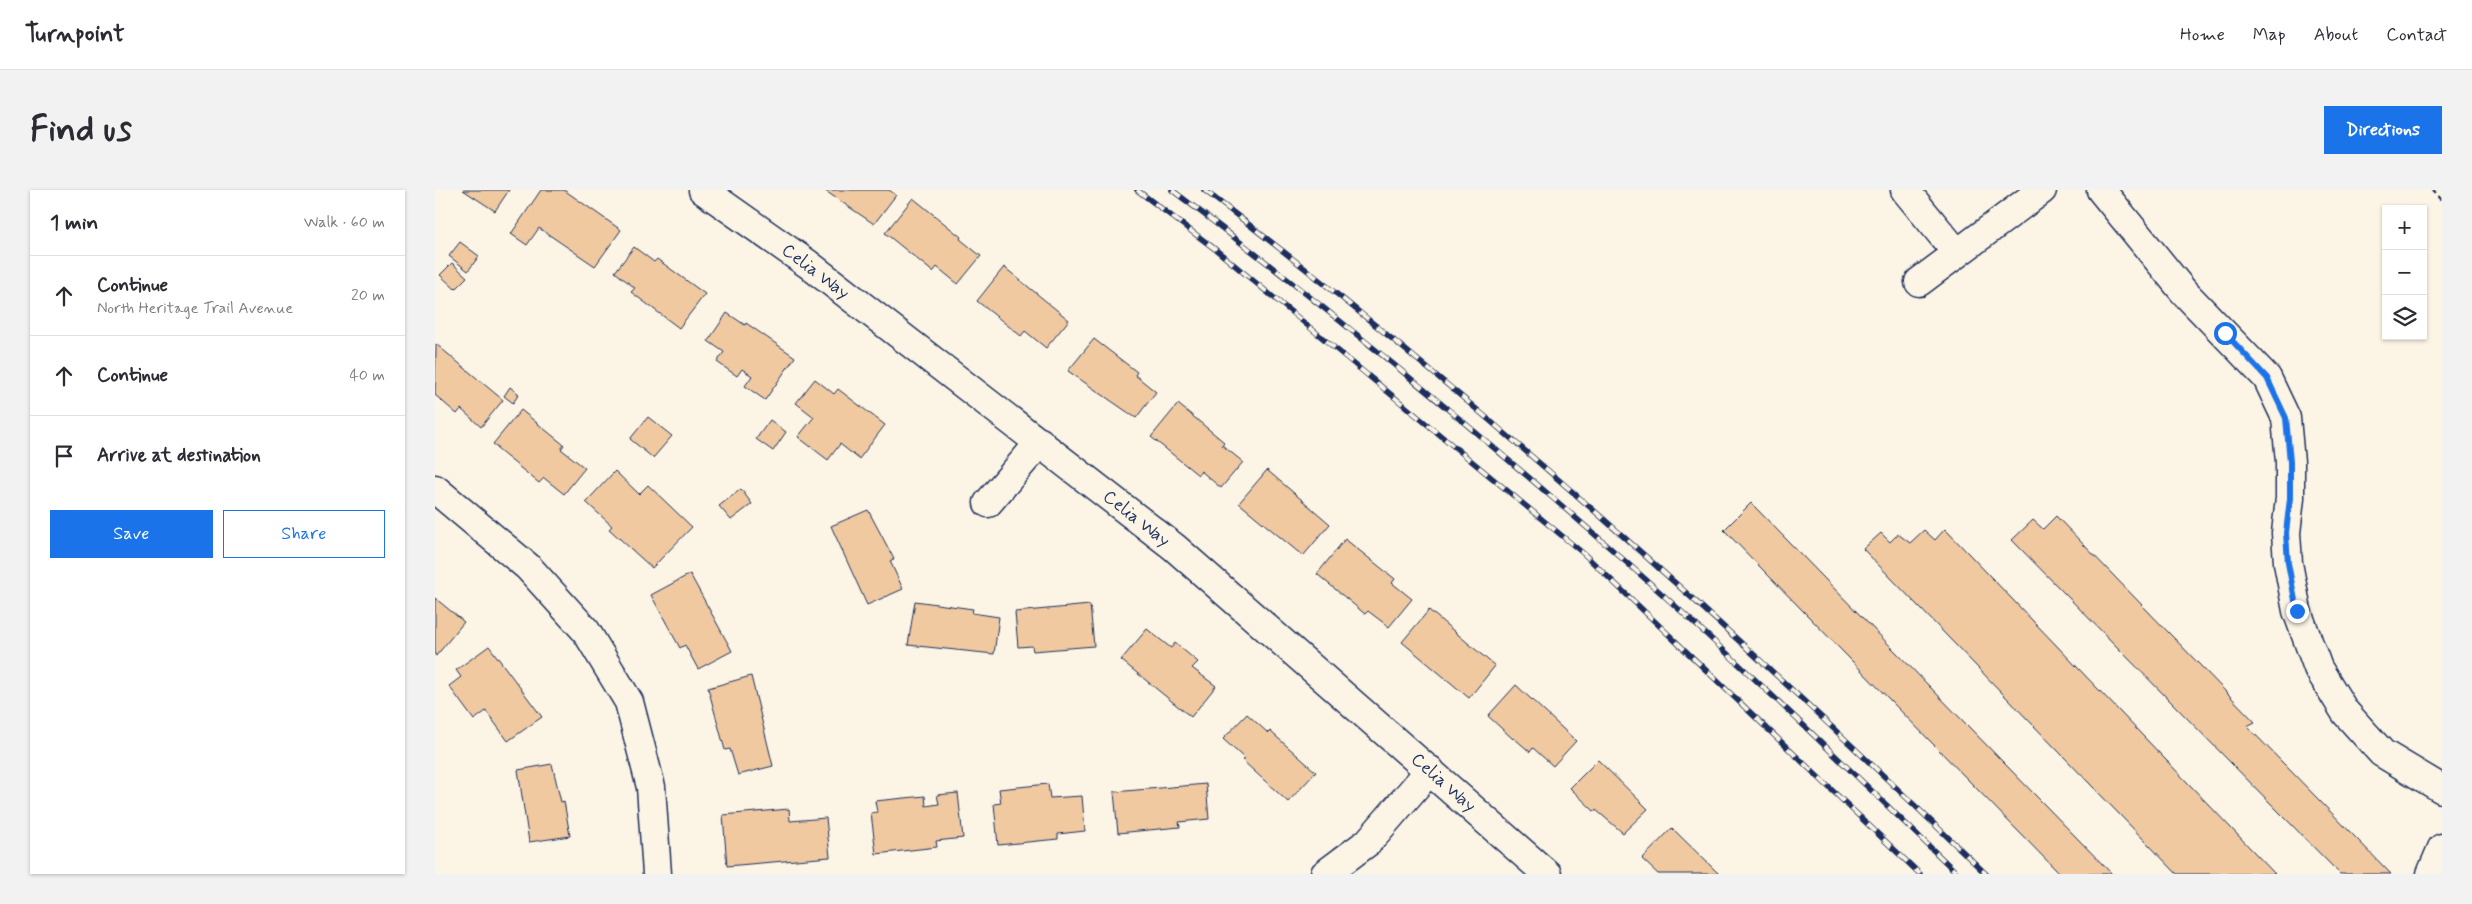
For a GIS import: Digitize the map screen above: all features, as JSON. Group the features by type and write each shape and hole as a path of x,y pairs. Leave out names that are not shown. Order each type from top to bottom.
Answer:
{"street":[{"name":"Celia Way","path":"703,190 808,264 1040,442 1174,548 1547,874"},
{"path":"1905,190 1957,253"},
{"path":"1919,282 2042,190"},
{"path":"2101,190 2184,292 2267,378 2286,418 2290,462 2290,498 2286,533 2288,563 2297,611 2318,668 2345,712 2382,753 2442,789"},
{"path":"988,503 1040,442"},
{"path":"435,489 529,567 586,631 629,702 651,787 657,874"},
{"path":"1325,874 1368,842 1430,770"},
{"path":"2431,874 2442,848"}],"path":[{"path":"2433,190 2442,201"}],"building":[{"path":"463,190 509,190 495,211"},
{"path":"541,190 564,190 621,230 595,266 539,228 527,245 511,234"},
{"path":"824,190 889,190 896,195 874,224"},
{"path":"913,198 981,256 958,284 937,267 933,272 885,233"},
{"path":"460,242 479,256 468,271 449,256"},
{"path":"634,247 654,262 657,259 705,294 679,328 631,292 635,288 615,272"},
{"path":"452,263 467,277 455,289 440,275"},
{"path":"1004,267 1069,320 1046,348 1025,331 1021,336 977,301"},
{"path":"727,313 745,325 746,323 795,357 765,400 745,386 752,376 742,369 737,376 717,362 724,352 708,341"},
{"path":"1094,339 1137,372 1135,375 1156,392 1136,418 1068,371"},
{"path":"436,344 503,400 481,427 461,409 457,414 435,395"},
{"path":"815,379 834,394 838,389 885,425 859,459 840,444 828,460 798,437 814,417 796,403"},
{"path":"510,387 519,394 513,403 504,396"},
{"path":"1178,404 1224,442 1222,445 1243,462 1221,488 1201,471 1198,475 1151,437"},
{"path":"521,410 564,445 561,449 585,468 564,494 544,478 539,483 493,444"},
{"path":"648,417 672,436 653,458 630,439"},
{"path":"770,420 786,432 773,451 756,439"},
{"path":"1267,470 1330,524 1303,556 1239,503"},
{"path":"615,471 639,494 648,485 692,527 652,568 609,529 612,526 586,502"},
{"path":"741,489 752,504 731,520 719,506"},
{"path":"1751,503 2112,874 2060,874 1724,530"},
{"path":"868,510 894,559 890,561 903,589 867,605 831,526"},
{"path":"2056,516 2255,722 2247,726 2391,874 2340,874 2012,540 2033,520 2043,529"},
{"path":"1945,529 2275,874 2177,874 1863,549 1881,533 1890,542 1898,534 1910,543 1924,530 1935,540"},
{"path":"1345,539 1395,579 1392,583 1412,599 1389,627 1368,611 1365,614 1317,574"},
{"path":"690,574 732,651 698,669 685,645 680,648 651,595"},
{"path":"435,598 464,622 436,656 435,655"},
{"path":"915,601 973,609 972,613 999,617 994,654 908,645"},
{"path":"1090,605 1094,646 1033,651 1032,646 1018,647 1015,612"},
{"path":"1429,610 1495,666 1469,698 1402,642"},
{"path":"1147,629 1171,648 1175,643 1198,662 1192,668 1216,686 1191,717 1121,660"},
{"path":"489,646 542,717 508,741 486,711 474,720 449,686 461,677 456,670"},
{"path":"751,676 773,766 738,775 730,749 725,750 708,688"},
{"path":"1516,685 1576,741 1553,766 1533,748 1530,752 1513,739 1488,716"},
{"path":"1247,714 1268,733 1270,731 1316,772 1288,802 1242,760 1245,759 1223,739"},
{"path":"1598,760 1648,809 1623,833 1596,810 1595,812 1570,788"},
{"path":"552,764 561,802 564,801 570,836 529,842 518,770"},
{"path":"1048,784 1050,798 1082,796 1085,831 1058,834 1058,839 998,845 994,804 1001,803 999,789"},
{"path":"1206,784 1209,819 1179,822 1180,827 1118,833 1114,792"},
{"path":"958,793 963,838 936,841 937,847 876,854 871,813 877,812 875,801 925,796 926,806 939,804 937,795"},
{"path":"789,809 790,821 826,818 830,857 727,866 723,815"},
{"path":"1672,828 1719,874 1658,874 1642,859"}],"railway":[{"path":"1137,190 1215,249 1584,554 1920,874"},
{"path":"1172,190 1349,328 1578,520 1757,681 1958,874"},
{"path":"1204,190 1408,352 1605,520 1798,695 1986,874"}],"route":[{"path":"2225,333 2267,378 2286,418 2290,462 2290,498 2286,533 2288,563 2297,611"}]}
